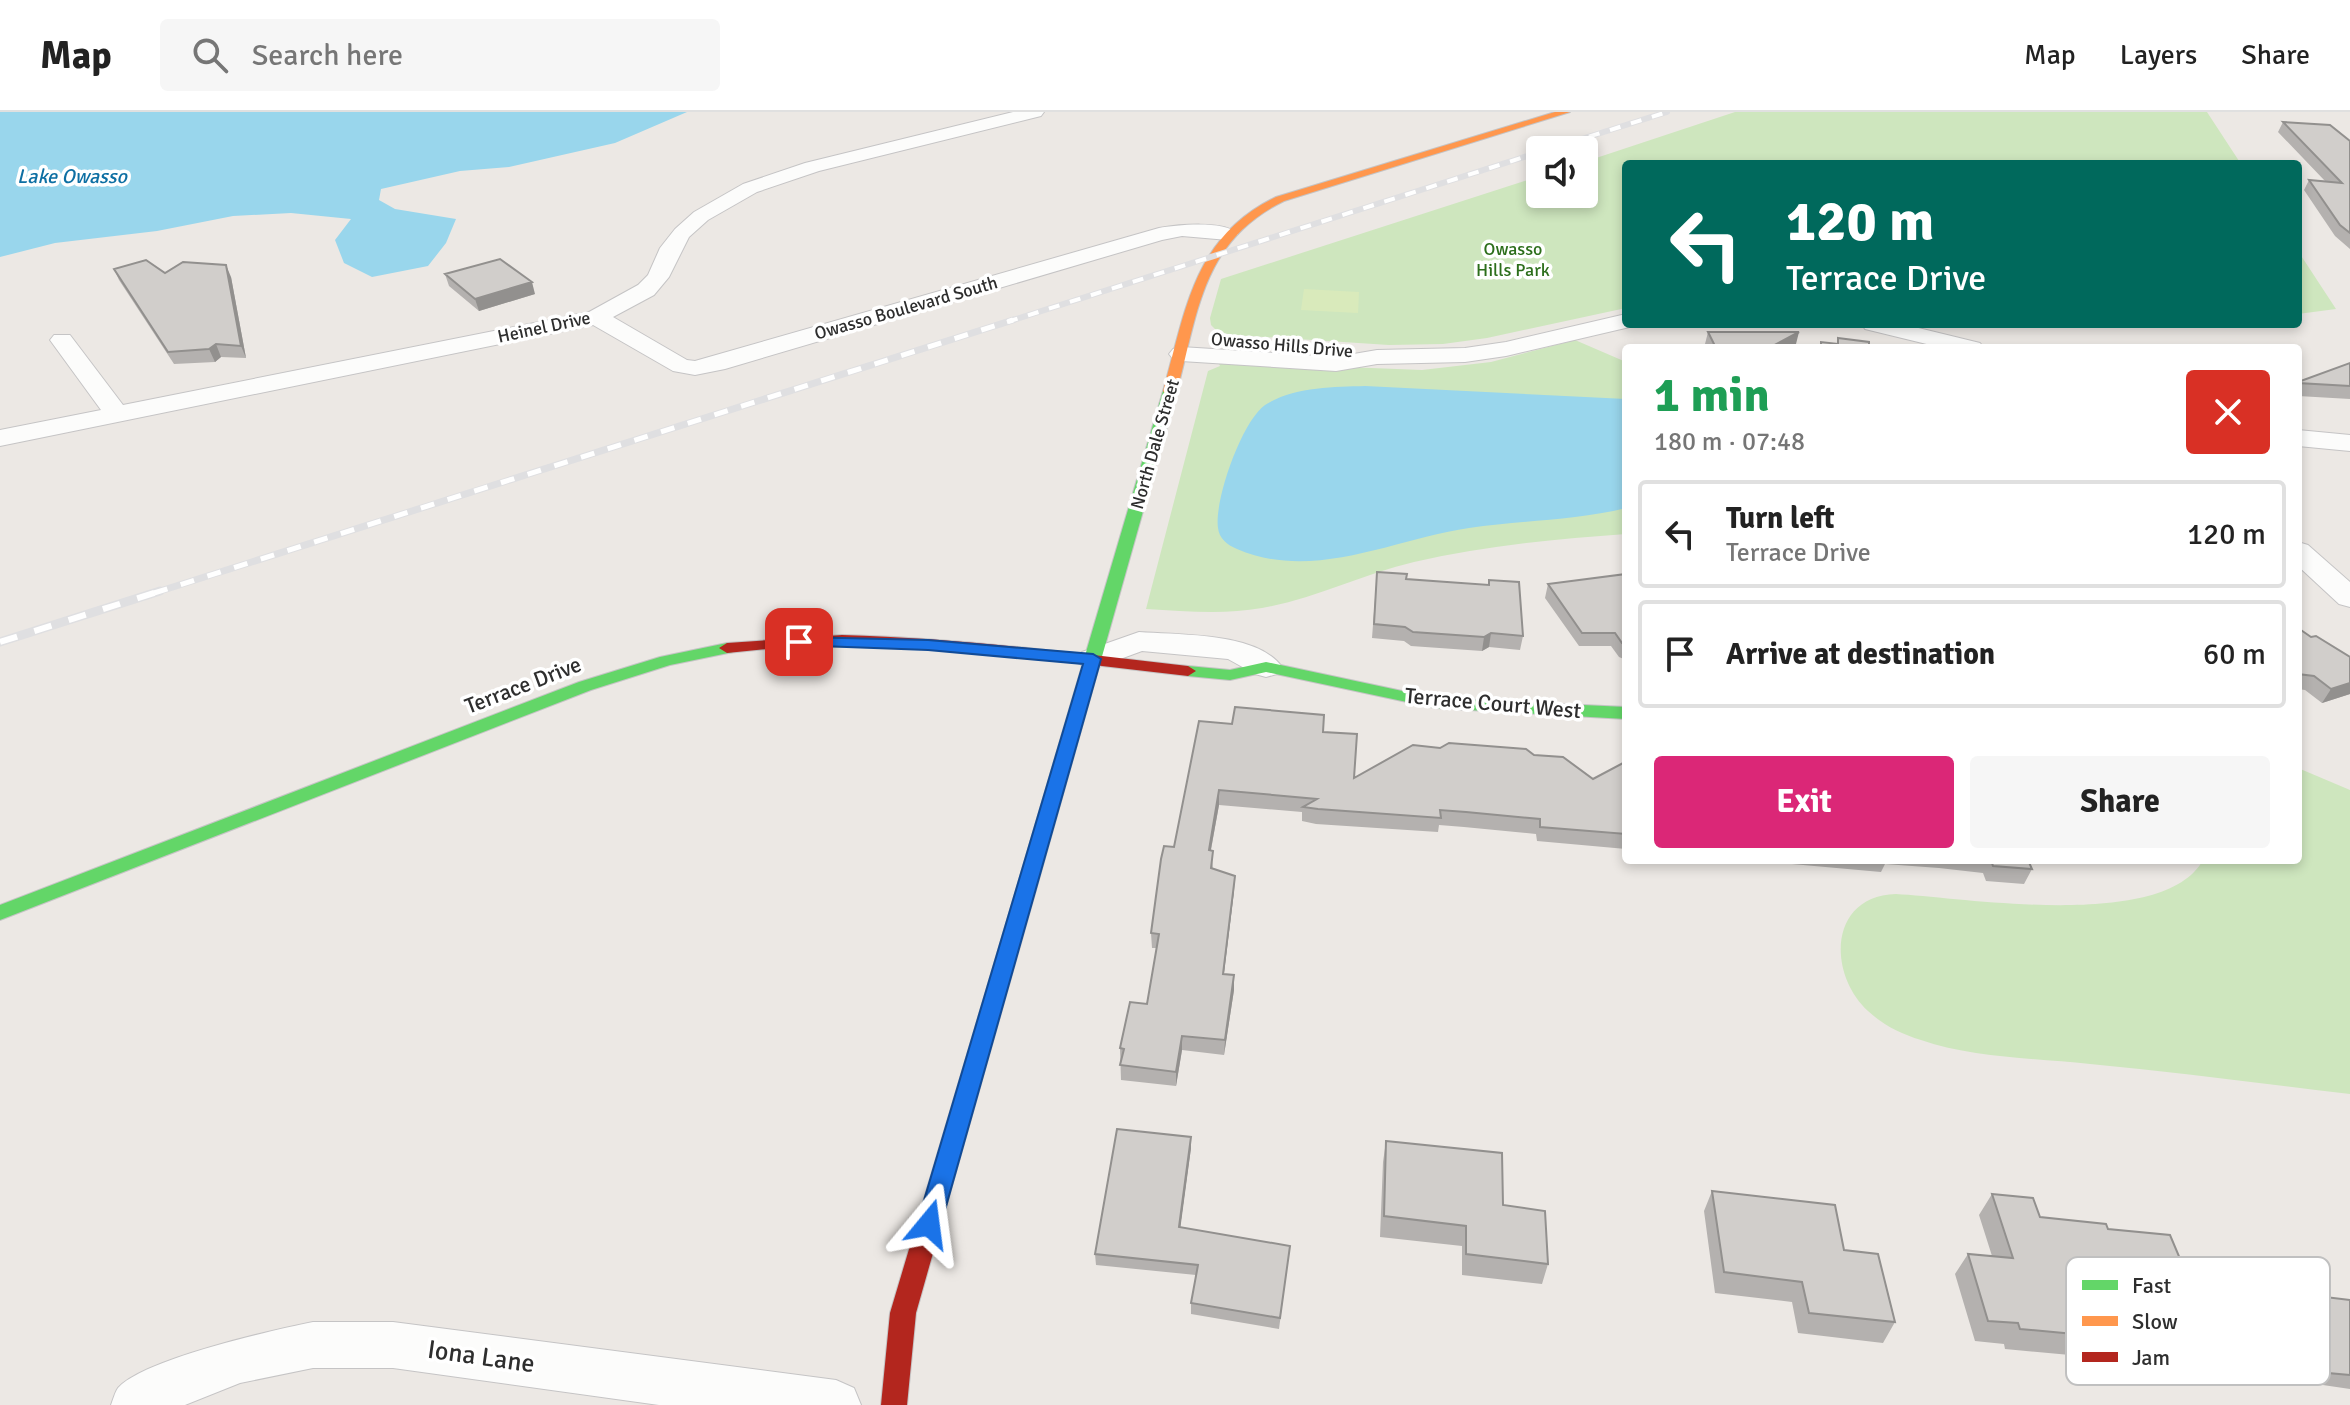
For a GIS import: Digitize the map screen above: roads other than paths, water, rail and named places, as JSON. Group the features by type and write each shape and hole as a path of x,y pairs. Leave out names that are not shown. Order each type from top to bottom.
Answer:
{"street":[{"name":"Heinel Drive","path":"0,438 596,317 646,290 658,277 671,248 682,233 701,216 750,188 812,167 1035,112"},
{"path":"1228,234 1259,209 1292,195 1565,112"},
{"name":"Owasso Boulevard South","path":"596,317 681,366 695,368 1159,234 1182,230 1228,234"},
{"name":"North Dale Street","path":"894,1405 903,1313 1184,345 1210,261 1228,234"},
{"name":"Owasso Hills Drive","path":"1184,345 1336,364 1377,357 1465,355 1622,322"},
{"path":"1890,328 1956,344"},
{"path":"62,340 116,413"},
{"path":"2302,438 2350,443"},
{"path":"2302,555 2350,598"},
{"name":"Terrace Court West","path":"1093,659 1139,641 1235,650 1266,667 1435,703 1622,713"},
{"name":"Terrace Drive","path":"0,913 585,686 680,657 799,642 928,645 1093,659"},
{"name":"Iona Lane","path":"136,1405 161,1390 240,1360 313,1345 393,1345 836,1405"}],"water":[{"name":"Lake Owasso","path":"0,112 687,112 615,143 509,167 460,171 381,189 379,200 395,209 456,219 446,243 428,266 372,277 344,263 335,240 351,219 291,213 233,216 157,231 55,243 0,257"},
{"path":"1365,386 1622,399 1622,509 1469,528 1324,560 1266,558 1227,543 1218,528 1220,499 1231,462 1247,427 1265,405 1276,399 1301,391"}],"railway":[{"path":"1591,136 1667,112"},
{"path":"1007,322 1526,156"},
{"path":"154,593 1013,320"},
{"path":"0,642 160,591"}],"park label":[{"name":"Owasso Hills Park","path":"1513,259"}]}
